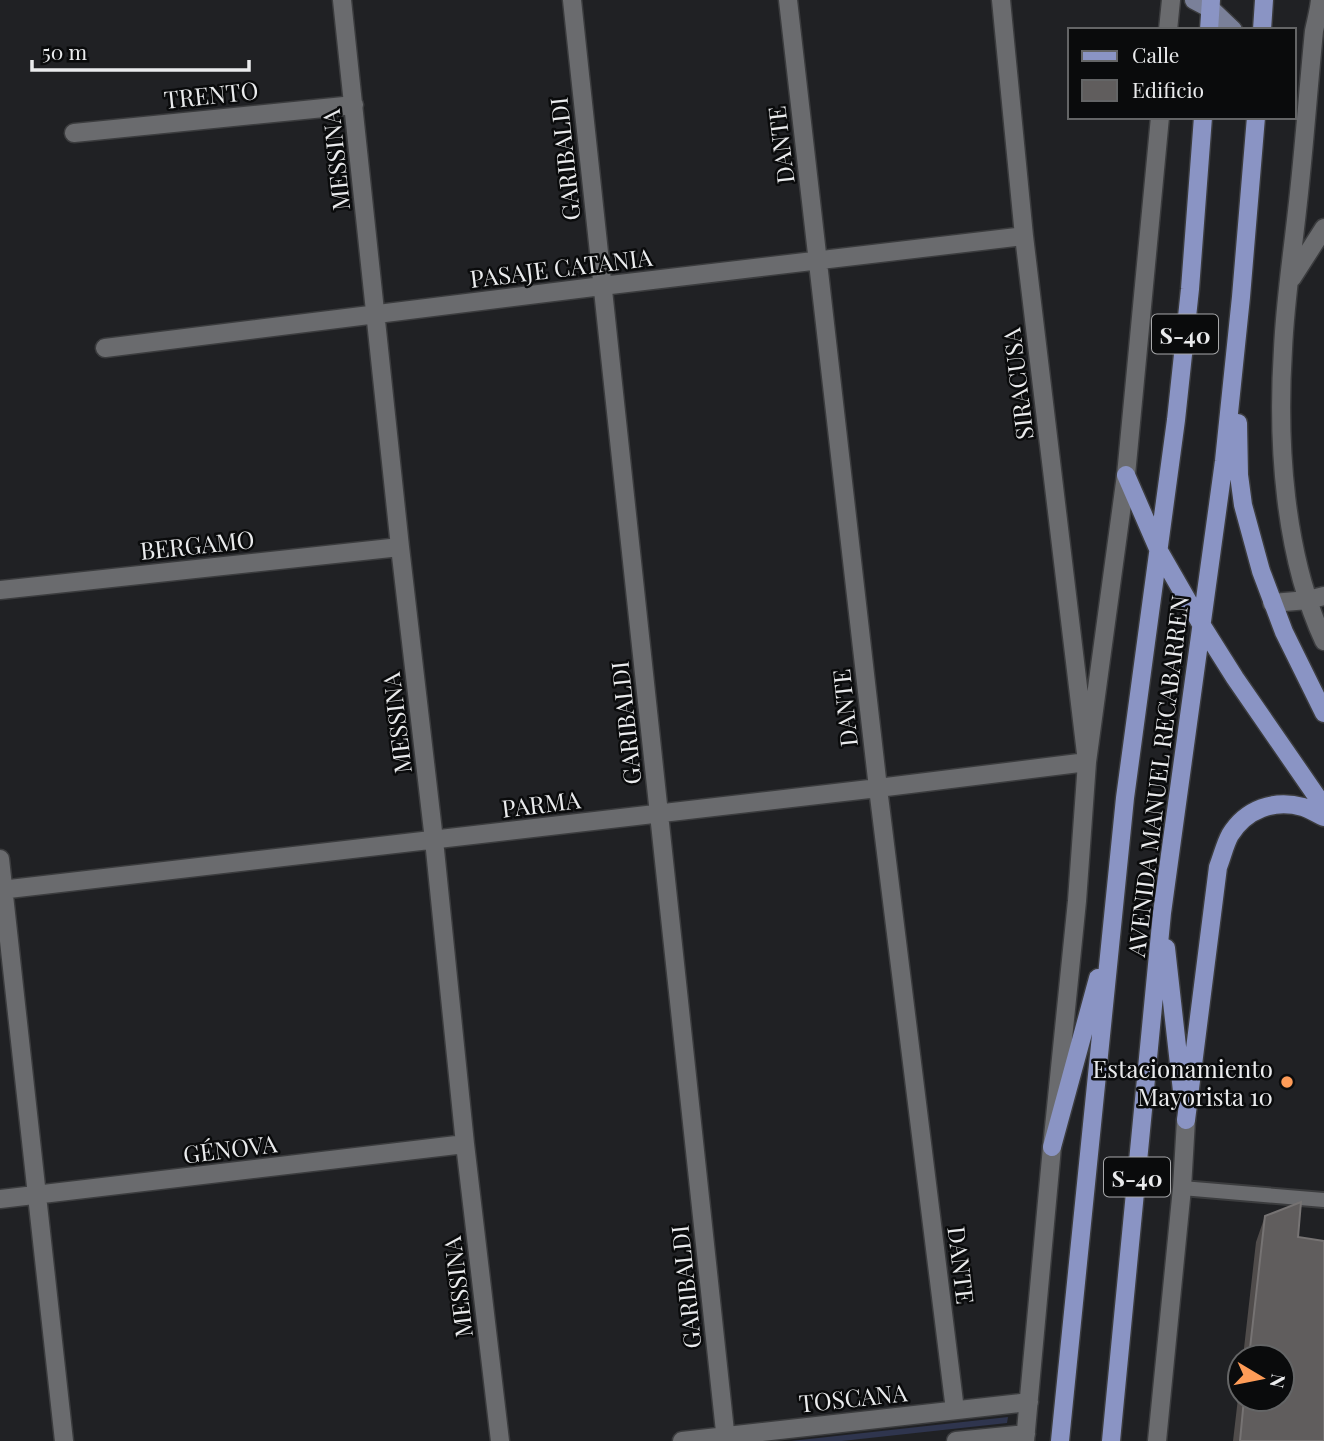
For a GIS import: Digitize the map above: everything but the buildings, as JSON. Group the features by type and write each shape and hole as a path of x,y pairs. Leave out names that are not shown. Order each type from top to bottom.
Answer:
{"main road":[{"path":"1262,28 1264,0"},
{"path":"1209,28 1211,5"},
{"name":"AVENIDA MANUEL RECABARREN","path":"1060,1441 1125,798 1176,420 1190,289 1203,119"},
{"name":"AVENIDA MANUEL RECABARREN","path":"1111,1441 1162,914 1224,461 1256,119"},
{"path":"1241,297 1238,445 1243,505 1272,603 1324,713"},
{"path":"1126,475 1159,551 1201,624 1324,807"},
{"path":"1186,1120 1218,867 1229,836 1259,808 1281,804 1305,807 1324,817"},
{"path":"1162,914 1186,1120"},
{"path":"1052,1147 1111,930"}],"street":[{"name":"MESSINA","path":"342,0 465,1144 500,1441"},
{"name":"GARIBALDI","path":"572,0 725,1439"},
{"name":"DANTE","path":"788,0 878,788 955,1410"},
{"name":"SIRACUSA","path":"1001,0 1024,236 1087,762"},
{"path":"1168,28 1171,0"},
{"path":"1194,0 1211,5 1231,28"},
{"path":"1320,0 1314,31 1289,284 1283,351 1282,424 1292,541 1316,598 1324,641"},
{"name":"TRENTO","path":"74,133 354,105"},
{"path":"956,1441 1026,1438 1077,901 1087,762 1126,475 1160,119"},
{"path":"1289,284 1324,228"},
{"name":"PASAJE CATANIA","path":"105,348 1024,236"},
{"name":"BERGAMO","path":"0,590 400,547"},
{"path":"1272,603 1316,598"},
{"name":"PARMA","path":"2,890 1087,762"},
{"path":"0,859 64,1441"},
{"path":"1157,1441 1182,1188 1186,1120"},
{"name":"GÉNOVA","path":"0,1199 465,1144"},
{"name":"TOSCANA","path":"682,1441 725,1439 1029,1402"}],"lane":[{"path":"1182,1188 1324,1200"}],"shaded area":[{"path":"1008,1417 1007,1423 842,1441 791,1441"}],"place":[{"name":"Estacionamiento Mayorista 10","path":"1287,1082"}]}
